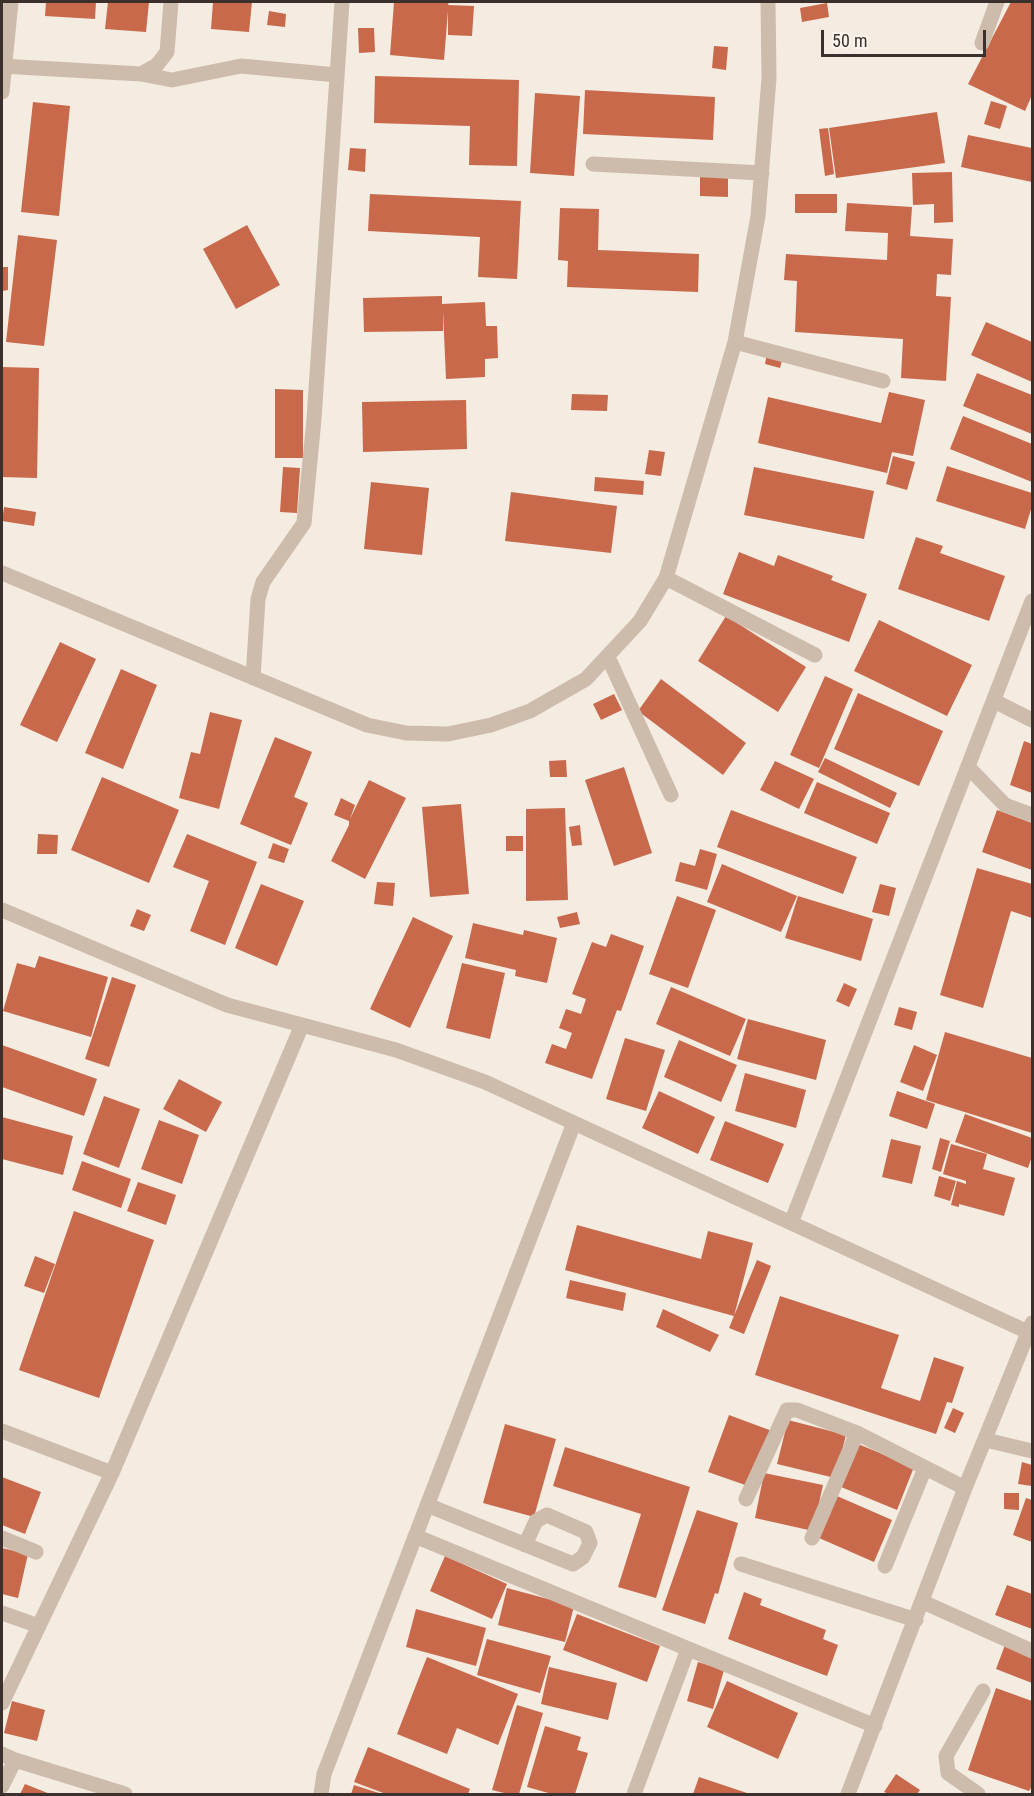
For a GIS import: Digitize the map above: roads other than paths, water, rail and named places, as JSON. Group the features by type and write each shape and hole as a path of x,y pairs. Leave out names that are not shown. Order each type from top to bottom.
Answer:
{"street":[{"path":"2,92 11,2"},
{"path":"141,74 157,65 167,52 171,2"},
{"path":"253,678 258,599 263,582 304,523 314,419 342,2"},
{"path":"2,573 367,725 406,733 448,734 491,725 530,711 586,679 640,621 666,578 735,342 758,216 769,78 768,2"},
{"path":"982,43 997,2"},
{"path":"3,66 141,74 172,80 241,66 337,75"},
{"path":"593,164 762,172"},
{"path":"735,342 884,381"},
{"path":"666,578 815,655"},
{"path":"791,1223 1032,601"},
{"path":"608,657 671,795"},
{"path":"994,701 1032,720"},
{"path":"968,767 1005,805 1032,815"},
{"path":"2,910 227,1005 396,1050 485,1082 791,1223 1030,1328 965,1488 848,1794"},
{"path":"2,1703 112,1473 302,1025"},
{"path":"321,1794 324,1774 574,1123"},
{"path":"746,1499 787,1410 797,1410 857,1433 965,1488"},
{"path":"2,1431 112,1473"},
{"path":"812,1538 857,1433"},
{"path":"986,1440 1032,1451"},
{"path":"885,1566 925,1468"},
{"path":"427,1505 525,1545"},
{"path":"415,1536 875,1726"},
{"path":"2,1538 36,1552"},
{"path":"741,1564 916,1620"},
{"path":"923,1602 1032,1651"},
{"path":"2,1613 39,1626"},
{"path":"634,1794 688,1649"},
{"path":"978,1794 963,1786 948,1773 945,1756 983,1691"},
{"path":"2,1786 8,1757 125,1794"}]}
